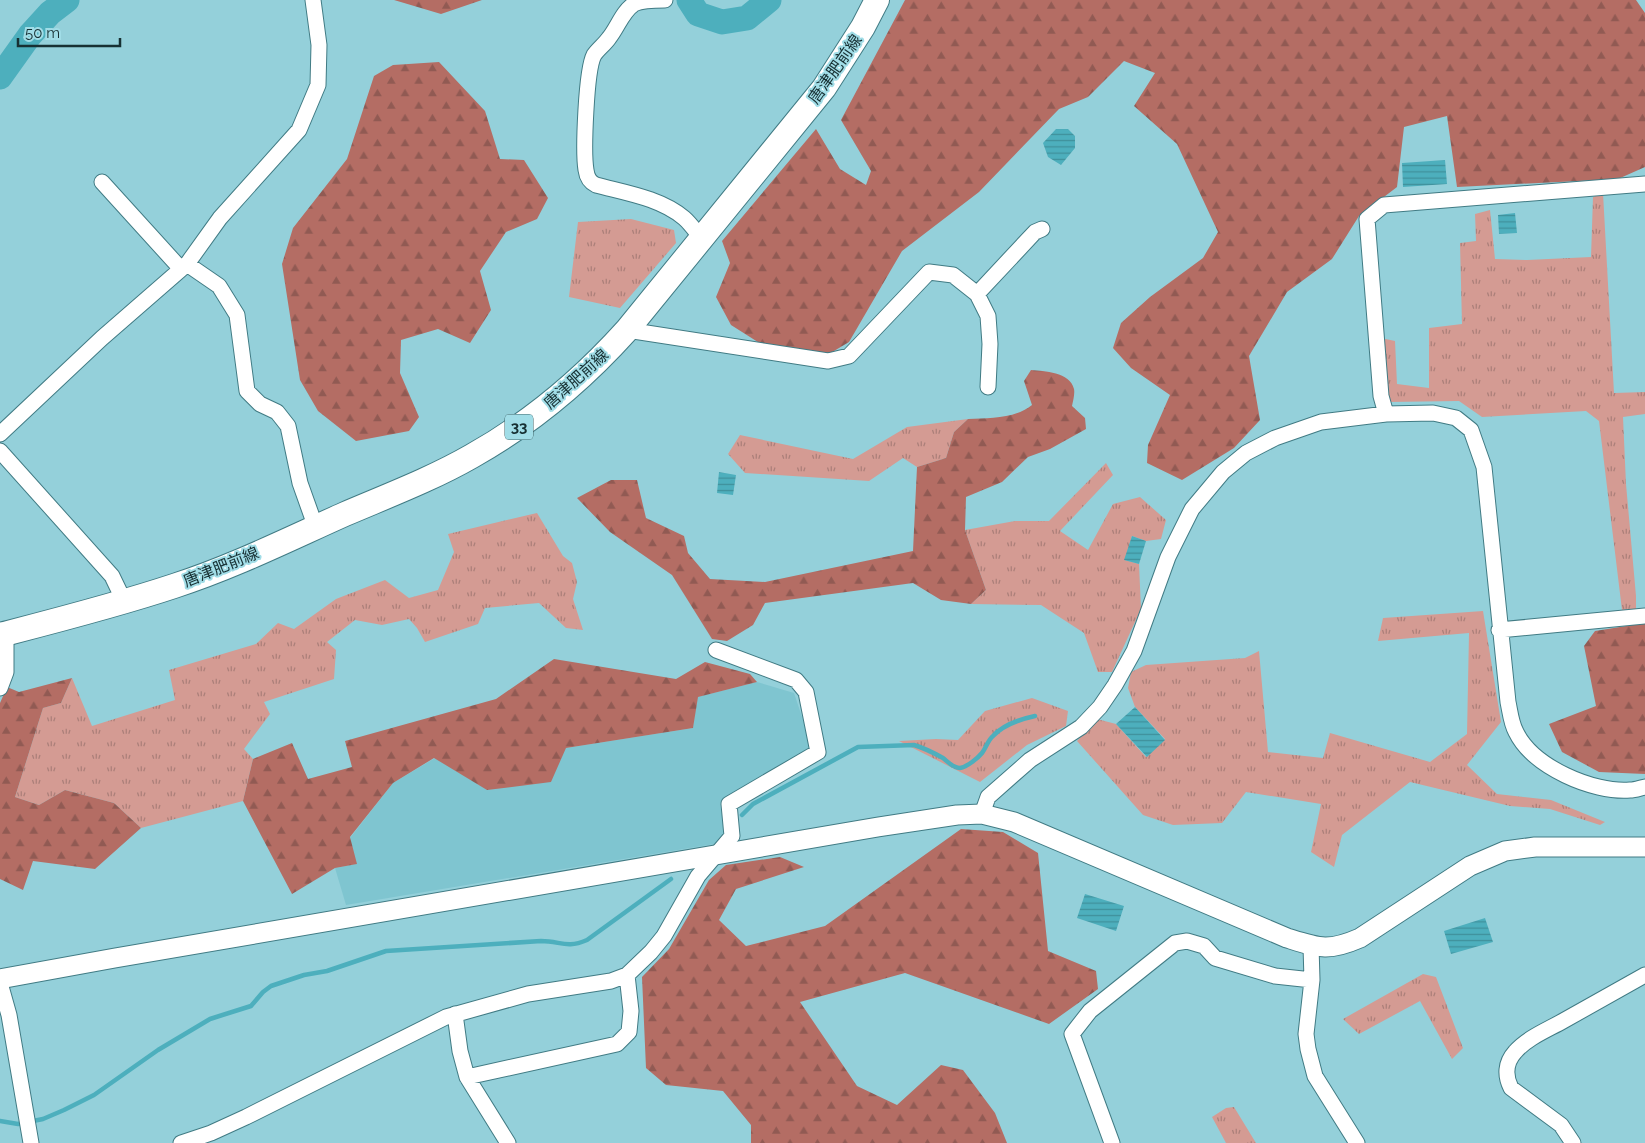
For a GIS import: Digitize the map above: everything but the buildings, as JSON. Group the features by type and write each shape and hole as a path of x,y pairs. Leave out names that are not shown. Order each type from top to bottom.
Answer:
{"main road":[{"name":"唐津肥前線","path":"3,634 124,601 225,567 316,528 471,457 508,434 551,403 605,354 702,239 824,88 863,27 877,0"}],"street":[{"path":"0,434 102,338 184,267 220,218 299,130 318,85 319,45 313,0"},
{"path":"665,0 641,1 635,4 625,12 610,37 594,55 587,100 586,172 590,182 596,185 641,196 669,208 686,219 702,239"},
{"path":"102,182 184,267 219,286 237,314 247,391 260,404 277,412 288,426 300,483 316,528"},
{"path":"1386,414 1381,396 1367,219 1384,205 1645,184"},
{"path":"977,294 1035,232 1042,229"},
{"path":"627,330 828,361 849,356 928,272 953,275 977,294 988,316 990,344 988,387"},
{"path":"982,814 988,797 1030,760 1081,727 1100,707 1116,685 1134,651 1168,557 1192,509 1223,472 1246,453 1274,438 1321,422 1386,414 1433,413 1456,418 1471,430 1484,467 1499,630 1508,702 1516,732 1534,756 1558,773 1600,788 1630,790 1645,787"},
{"path":"0,452 112,576 124,601"},
{"path":"1499,630 1645,616"},
{"path":"0,688 6,672 3,634"},
{"path":"181,1143 211,1133 246,1117 456,1014 528,994 592,985 627,975 651,952 664,936 698,876 732,836 729,804 818,752 806,692 796,680 716,650"},
{"path":"31,1143 9,1015 0,981 115,958 956,815 982,814 1014,822 1279,934 1311,946 1328,948 1341,946 1360,938 1470,866 1505,852 1535,847 1645,847"},
{"path":"1112,1143 1072,1034 1090,1010 1175,943 1187,941 1204,946 1216,958 1275,976 1312,980"},
{"path":"1311,946 1312,980 1306,1034 1308,1050 1315,1076 1357,1143"},
{"path":"467,1077 617,1044 628,1032 631,1010 627,975"},
{"path":"1573,1143 1561,1125 1511,1088 1507,1080 1506,1070 1510,1060 1514,1053 1523,1045 1540,1034 1645,975"},
{"path":"456,1014 460,1051 467,1077 508,1143"}],"shaded area":[{"path":"1056,129 1068,129 1075,136 1075,148 1061,165 1048,157 1043,143"},
{"path":"1445,160 1447,184 1403,187 1402,163"},
{"path":"1515,213 1517,233 1499,234 1498,215"},
{"path":"719,472 736,475 733,495 717,493"},
{"path":"1132,536 1146,541 1139,564 1124,560"},
{"path":"757,682 794,693 810,741 807,755 720,803 726,842 346,905 335,868 356,864 350,838 393,783 435,758 487,789 566,748 693,728 697,697"},
{"path":"1135,707 1165,740 1147,757 1116,724"},
{"path":"1085,894 1124,906 1116,931 1077,918"},
{"path":"1485,918 1493,942 1451,954 1444,931"}],"green space":[{"path":"394,0 482,0 441,14"},
{"path":"905,0 1636,0 1645,13 1645,167 1618,179 1457,187 1447,116 1404,127 1397,187 1359,216 1332,259 1287,292 1249,356 1260,420 1234,448 1182,480 1147,463 1148,445 1170,395 1131,368 1113,348 1121,323 1150,297 1203,258 1218,232 1177,144 1134,106 1155,73 1124,61 1088,97 1059,109 979,192 902,251 849,342 829,354 761,344 731,325 716,297 730,263 722,241 816,129 840,169 866,185 871,171 841,120"},
{"path":"439,62 485,111 500,159 524,160 548,198 537,219 506,232 480,271 491,310 470,343 438,329 401,340 400,373 419,417 409,431 356,441 318,411 300,380 282,264 293,228 347,159 374,76 393,65"},
{"path":"1603,193 1614,393 1645,392 1645,414 1623,417 1626,484 1636,609 1622,610 1599,421 1586,411 1482,417 1459,401 1388,402 1381,338 1395,341 1397,384 1429,388 1429,328 1462,324 1460,243 1476,241 1475,214 1490,210 1495,259 1527,260 1591,257 1593,197"},
{"path":"631,219 674,230 676,243 620,308 569,297 578,222"},
{"path":"1031,370 1056,374 1072,383 1074,398 1072,406 1085,418 1086,429 1050,449 1028,457 1002,482 966,497 965,530 986,590 971,604 941,600 913,583 765,603 753,625 727,641 712,639 672,575 610,532 577,498 611,480 637,480 646,518 684,536 688,553 710,579 765,582 913,551 917,467 946,458 954,432 968,419 1010,415 1025,410 1032,405 1024,381"},
{"path":"968,419 954,432 946,458 917,467 903,458 869,481 745,473 728,454 740,435 853,459 907,427"},
{"path":"1106,463 1113,475 1060,531 1088,550 1113,504 1140,497 1166,520 1161,539 1146,541 1132,536 1125,560 1139,564 1141,609 1112,672 1098,672 1084,633 1041,605 971,604 986,590 965,530 1015,521 1049,521"},
{"path":"537,513 563,556 572,563 577,582 573,599 583,630 566,628 539,603 485,608 478,624 425,642 409,619 382,625 355,620 327,642 336,650 334,679 264,702 270,714 244,749 253,759 243,801 141,828 114,803 65,790 39,805 15,797 43,708 61,703 72,678 92,726 175,700 169,670 256,644 278,623 294,629 336,599 385,580 409,598 438,590 454,552 448,534"},
{"path":"1483,611 1501,722 1467,765 1497,794 1551,800 1605,822 1600,825 1550,809 1510,806 1410,782 1342,835 1334,867 1311,852 1321,804 1246,792 1222,823 1173,825 1143,815 1077,741 1097,719 1116,724 1146,757 1165,739 1135,707 1128,688 1131,672 1146,665 1245,658 1259,651 1268,752 1323,758 1330,733 1430,762 1467,734 1469,633 1378,641 1383,618"},
{"path":"1645,623 1645,774 1599,772 1562,752 1549,724 1596,706 1584,646 1595,631"},
{"path":"554,659 676,679 705,662 750,674 757,682 698,697 693,728 566,748 551,782 487,790 434,758 393,783 350,837 357,864 335,868 292,894 243,801 253,759 292,743 308,779 352,767 345,741 496,699"},
{"path":"72,678 61,703 43,708 15,797 39,805 65,790 114,803 141,828 95,869 33,861 23,890 0,879 0,703 7,687 19,692"},
{"path":"1032,698 1068,711 1066,726 1027,745 980,782 899,741 958,740 985,711"},
{"path":"961,829 1003,832 1038,853 1048,951 1096,971 1098,989 1049,1024 905,973 800,1002 857,1086 897,1105 941,1065 963,1070 995,1113 1007,1143 751,1143 751,1125 723,1091 666,1085 646,1068 642,977 669,949 709,880 726,865 780,857 804,867 736,889 719,920 746,946 825,926"},
{"path":"1423,974 1436,977 1463,1048 1452,1059 1420,1001 1359,1034 1343,1019"},
{"path":"1234,1107 1256,1143 1226,1143 1212,1117 1226,1108"}],"waterway":[{"path":"0,77 30,35 50,13 67,0"},
{"path":"689,0 698,14 722,22 747,18 769,0"},
{"path":"742,815 753,804 858,747 914,745 933,752 953,766 960,768 978,757 997,732 1018,721 1035,716"},
{"path":"0,1121 18,1124 43,1119 64,1110 94,1095 158,1050 210,1019 251,1006 271,986 304,975 327,971 386,951 541,941 568,944 580,943 587,940 671,879"}]}
